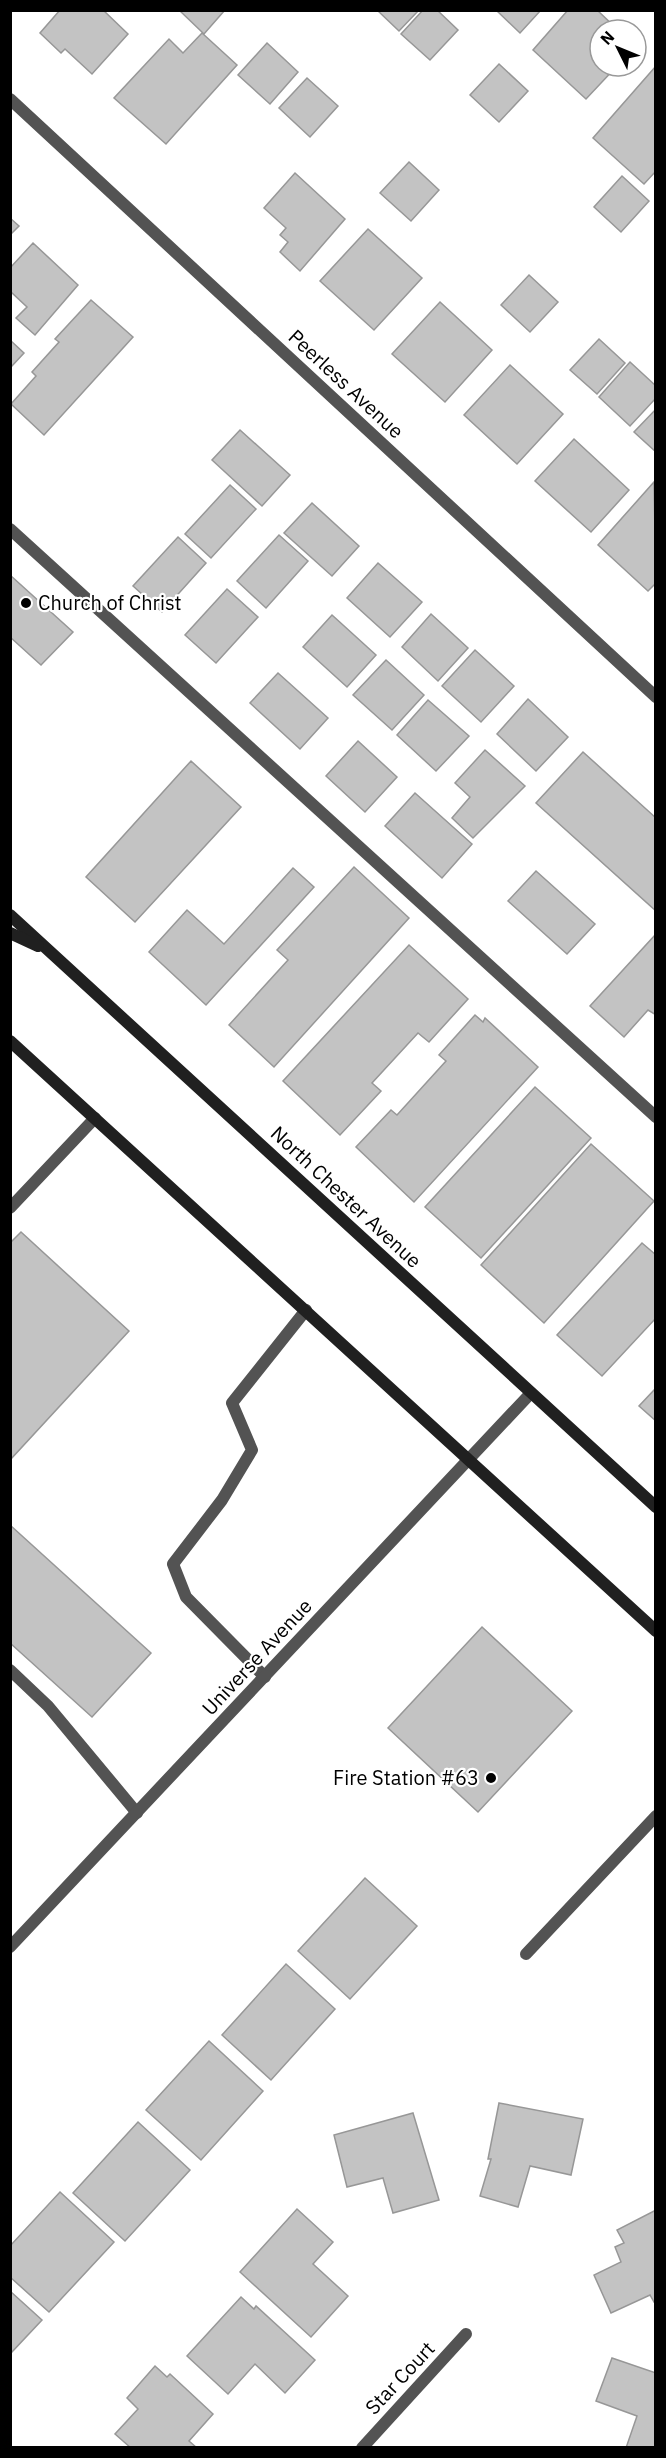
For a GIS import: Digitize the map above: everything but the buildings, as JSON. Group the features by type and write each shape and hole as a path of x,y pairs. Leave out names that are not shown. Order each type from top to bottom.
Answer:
{"main road":[{"name":"North Chester Avenue","path":"10,915 656,1508"},
{"path":"10,933 52,954"},
{"path":"10,1041 656,1631"}],"street":[{"name":"Peerless Avenue","path":"10,99 656,698"},
{"path":"10,529 656,1117"},
{"path":"10,1208 95,1118"},
{"path":"265,1677 186,1597 173,1564 222,1500 252,1450 232,1403 306,1310"},
{"name":"Universe Avenue","path":"10,1947 531,1393"},
{"path":"10,1670 48,1706 137,1813"},
{"path":"526,1954 656,1816"},
{"name":"Star Court","path":"362,2448 466,2334"}],"place":[{"name":"Church of Christ","path":"26,603"},
{"name":"Fire Station #63","path":"491,1778"}]}
